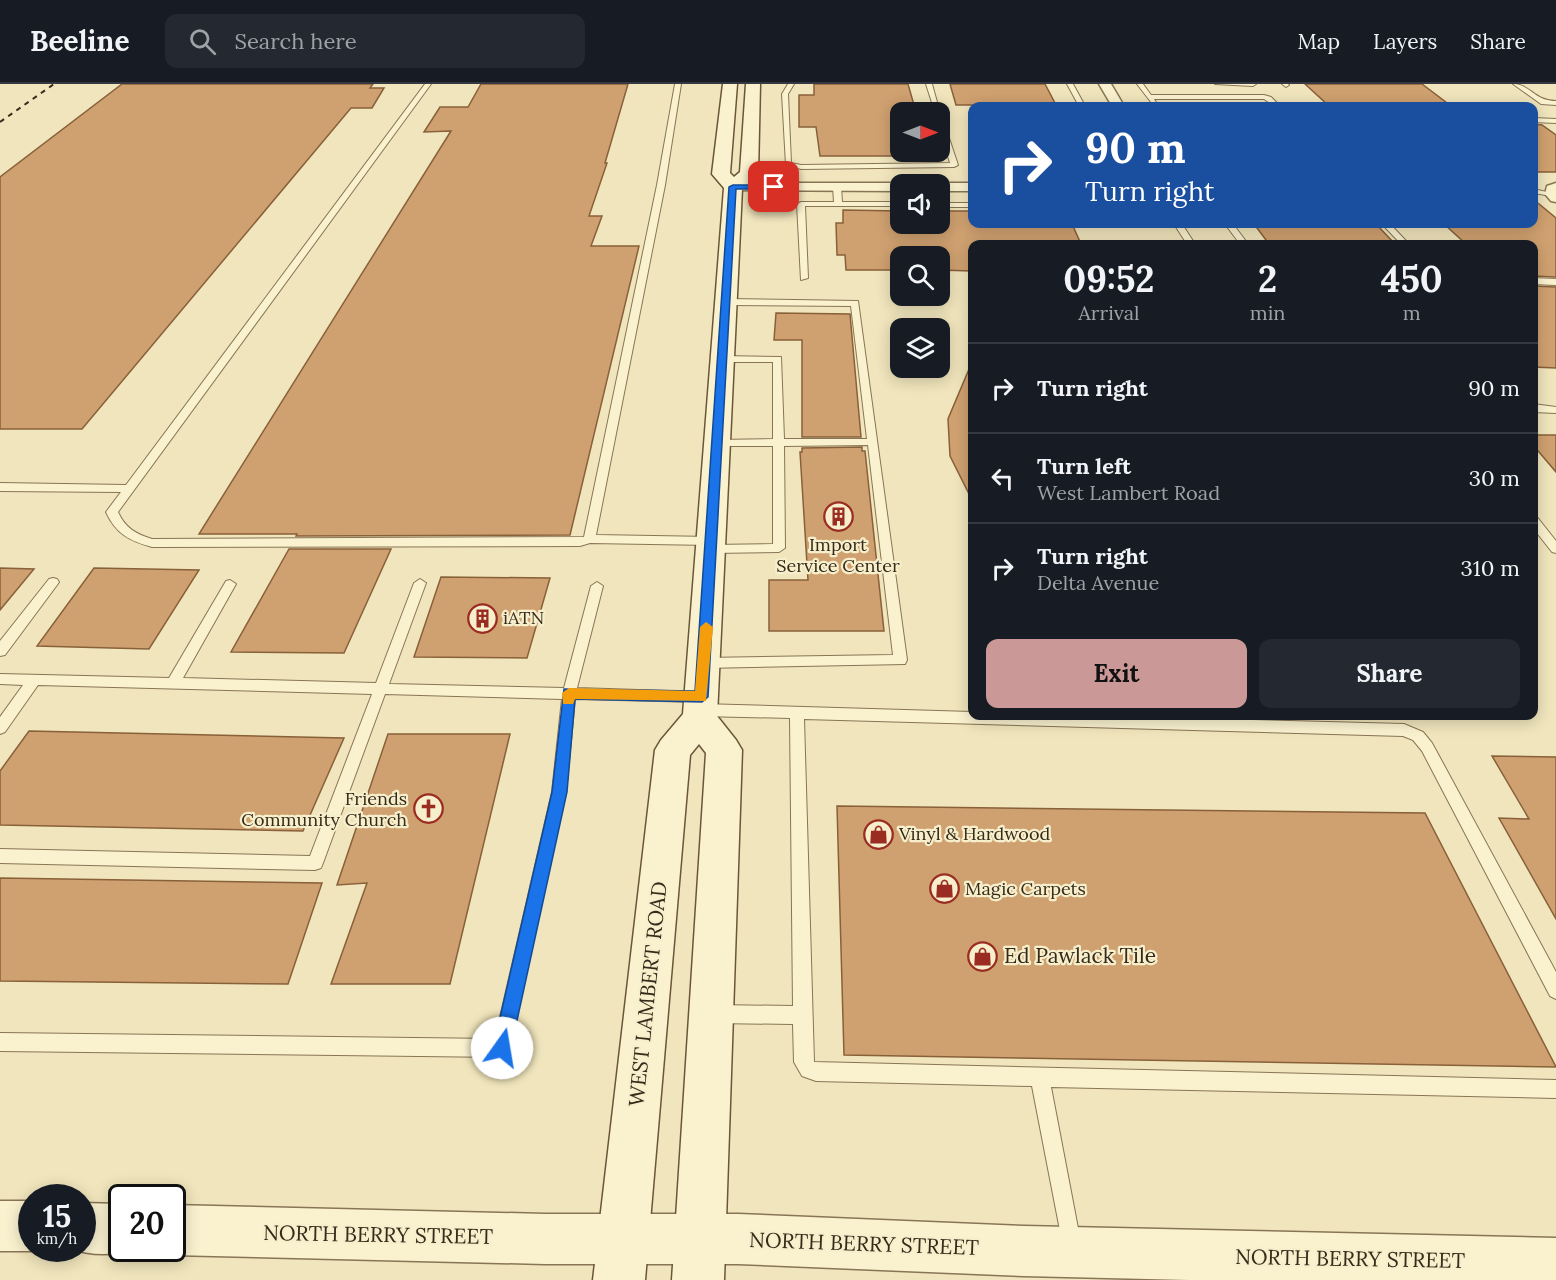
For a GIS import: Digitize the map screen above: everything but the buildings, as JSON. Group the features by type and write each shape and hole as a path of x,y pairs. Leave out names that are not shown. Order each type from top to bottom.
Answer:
{"main road":[{"path":"699,1259 724,750 701,709 733,187 721,174 730,84"},
{"path":"733,187 749,174 753,84"},
{"name":"WEST LAMBERT ROAD","path":"621,1260 673,750 701,709"},
{"path":"0,1226 18,1226"},
{"name":"NORTH BERRY STREET","path":"186,1231 621,1260 976,1259 1072,1252 1133,1262 1434,1270 1556,1263"}],"street":[{"path":"1105,84 1116,102"},
{"path":"733,187 890,187"},
{"path":"950,187 968,187"}],"lane":[{"path":"428,84 112,512 117,525 126,535 152,543 580,542 589,539 779,548 778,359 722,359"},
{"path":"589,539 662,185 678,84"},
{"path":"791,84 785,94 788,164 801,167 954,165 950,152"},
{"path":"929,84 935,102"},
{"path":"1070,84 1080,102"},
{"path":"1140,84 1153,102"},
{"path":"1218,84 1253,84"},
{"path":"1516,84 1543,103 1556,103"},
{"path":"1149,97 1269,98 1273,102"},
{"path":"1538,120 1556,121"},
{"path":"941,166 942,174"},
{"path":"837,187 838,204"},
{"path":"1538,191 1555,193"},
{"path":"804,278 801,204 890,204"},
{"path":"950,205 968,205"},
{"path":"1390,228 1401,240"},
{"path":"1538,281 1556,282"},
{"path":"704,663 900,660 855,303 726,302"},
{"path":"1538,409 1556,410"},
{"path":"717,443 873,442"},
{"path":"0,487 130,489"},
{"path":"1538,526 1556,549"},
{"path":"0,651 53,582"},
{"path":"0,856 315,863 420,583"},
{"path":"173,683 230,584"},
{"path":"0,1042 502,1048 559,792 569,693 597,586"},
{"path":"0,679 569,693 701,709 968,717"},
{"path":"0,728 34,680"},
{"path":"797,712 803,1062 808,1070 1040,1078 1556,1089"},
{"path":"1067,720 1404,730 1418,736 1427,747 1556,990"},
{"path":"712,1014 802,1015"},
{"path":"1040,1078 1072,1252"}],"railway":[{"path":"0,122 54,84"}],"slow traffic":[{"path":"568,700 569,693 702,697 706,627"}],"place":[{"name":"Import Service Center","path":"838,516"},
{"name":"iATN","path":"482,618"},
{"name":"Friends Community Church","path":"428,809"},
{"name":"Vinyl & Hardwood","path":"878,834"},
{"name":"Magic Carpets","path":"944,889"},
{"name":"Ed Pawlack Tile","path":"983,956"}],"route":[{"path":"502,1048 559,792 569,693 702,697 733,187 774,187"}]}
